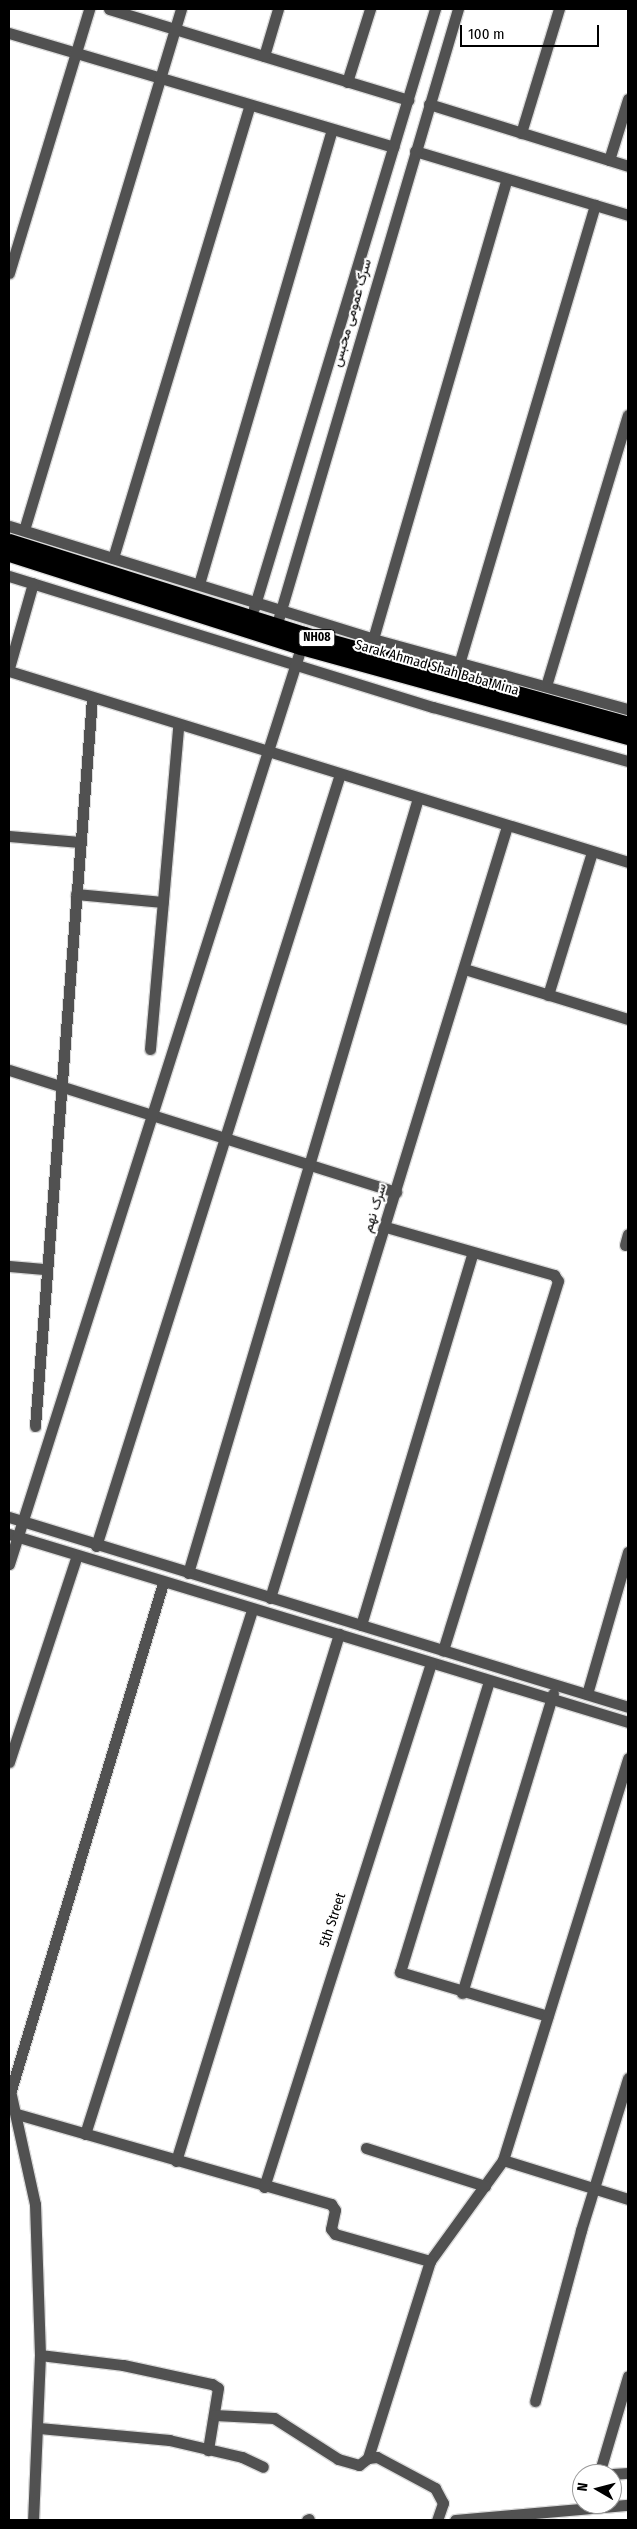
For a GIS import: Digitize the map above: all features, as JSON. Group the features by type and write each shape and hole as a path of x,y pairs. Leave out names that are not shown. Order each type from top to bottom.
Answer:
{"highway":[{"name":"NH08","path":"9,541 276,626 303,641 628,724"},
{"name":"Sarak Ahmad Shah Baba Mina","path":"9,554 628,737"}],"street":[{"path":"9,274 89,9"},
{"path":"109,9 408,100"},
{"path":"24,530 181,9"},
{"path":"264,56 278,9"},
{"path":"347,82 370,9"},
{"name":"سرک عمومی محبس","path":"250,618 435,9"},
{"name":"سرک عمومی محبس","path":"276,626 458,9"},
{"path":"521,133 559,9"},
{"path":"9,33 393,147"},
{"path":"609,160 628,98"},
{"path":"113,558 250,104"},
{"path":"429,104 628,166"},
{"path":"198,584 332,130"},
{"path":"415,151 506,180 628,215"},
{"path":"373,639 506,180"},
{"path":"383,182 404,188"},
{"path":"459,664 595,205"},
{"path":"546,686 628,415"},
{"path":"9,526 373,639 628,709"},
{"path":"9,576 295,664 628,761"},
{"path":"33,584 9,670 178,726 628,862"},
{"path":"9,1564 13,1536 23,1522 303,641"},
{"path":"35,1426 59,1086 92,698"},
{"path":"150,1049 178,726"},
{"path":"96,1546 340,774"},
{"path":"188,1573 418,798"},
{"name":"سرک نهم","path":"270,1598 465,969 507,826"},
{"path":"9,836 80,842"},
{"path":"548,995 592,852"},
{"path":"76,894 163,902"},
{"path":"465,969 628,1019"},
{"path":"9,1070 225,1136 396,1192"},
{"path":"386,1226 554,1275 558,1281 443,1650"},
{"path":"361,1626 473,1252"},
{"path":"9,1266 47,1269"},
{"path":"9,1517 96,1546 628,1707"},
{"path":"13,1536 76,1558 339,1634 550,1700 628,1722"},
{"path":"587,1694 628,1552"},
{"path":"9,1762 76,1558"},
{"path":"33,2520 40,2428 40,2355 35,2204 10,2088 163,1582"},
{"path":"85,2134 252,1610"},
{"path":"176,2161 339,1634"},
{"name":"5th Street","path":"264,2186 431,1663"},
{"path":"490,1681 400,1972 462,1993 548,2016"},
{"path":"462,1993 555,1685"},
{"path":"368,2458 430,2261 503,2160 628,1758"},
{"path":"535,2401 628,2078"},
{"path":"16,2114 331,2204 335,2210 331,2229 335,2234 430,2261"},
{"path":"366,2148 485,2186"},
{"path":"503,2160 628,2199"},
{"path":"40,2355 123,2365 212,2384 218,2388 208,2450"},
{"path":"602,2464 628,2376"},
{"path":"214,2415 274,2418 338,2459 359,2465 368,2458 376,2457 435,2488 443,2503 437,2520"},
{"path":"40,2428 169,2440 208,2450 263,2468"},
{"path":"455,2520 572,2513"}]}
